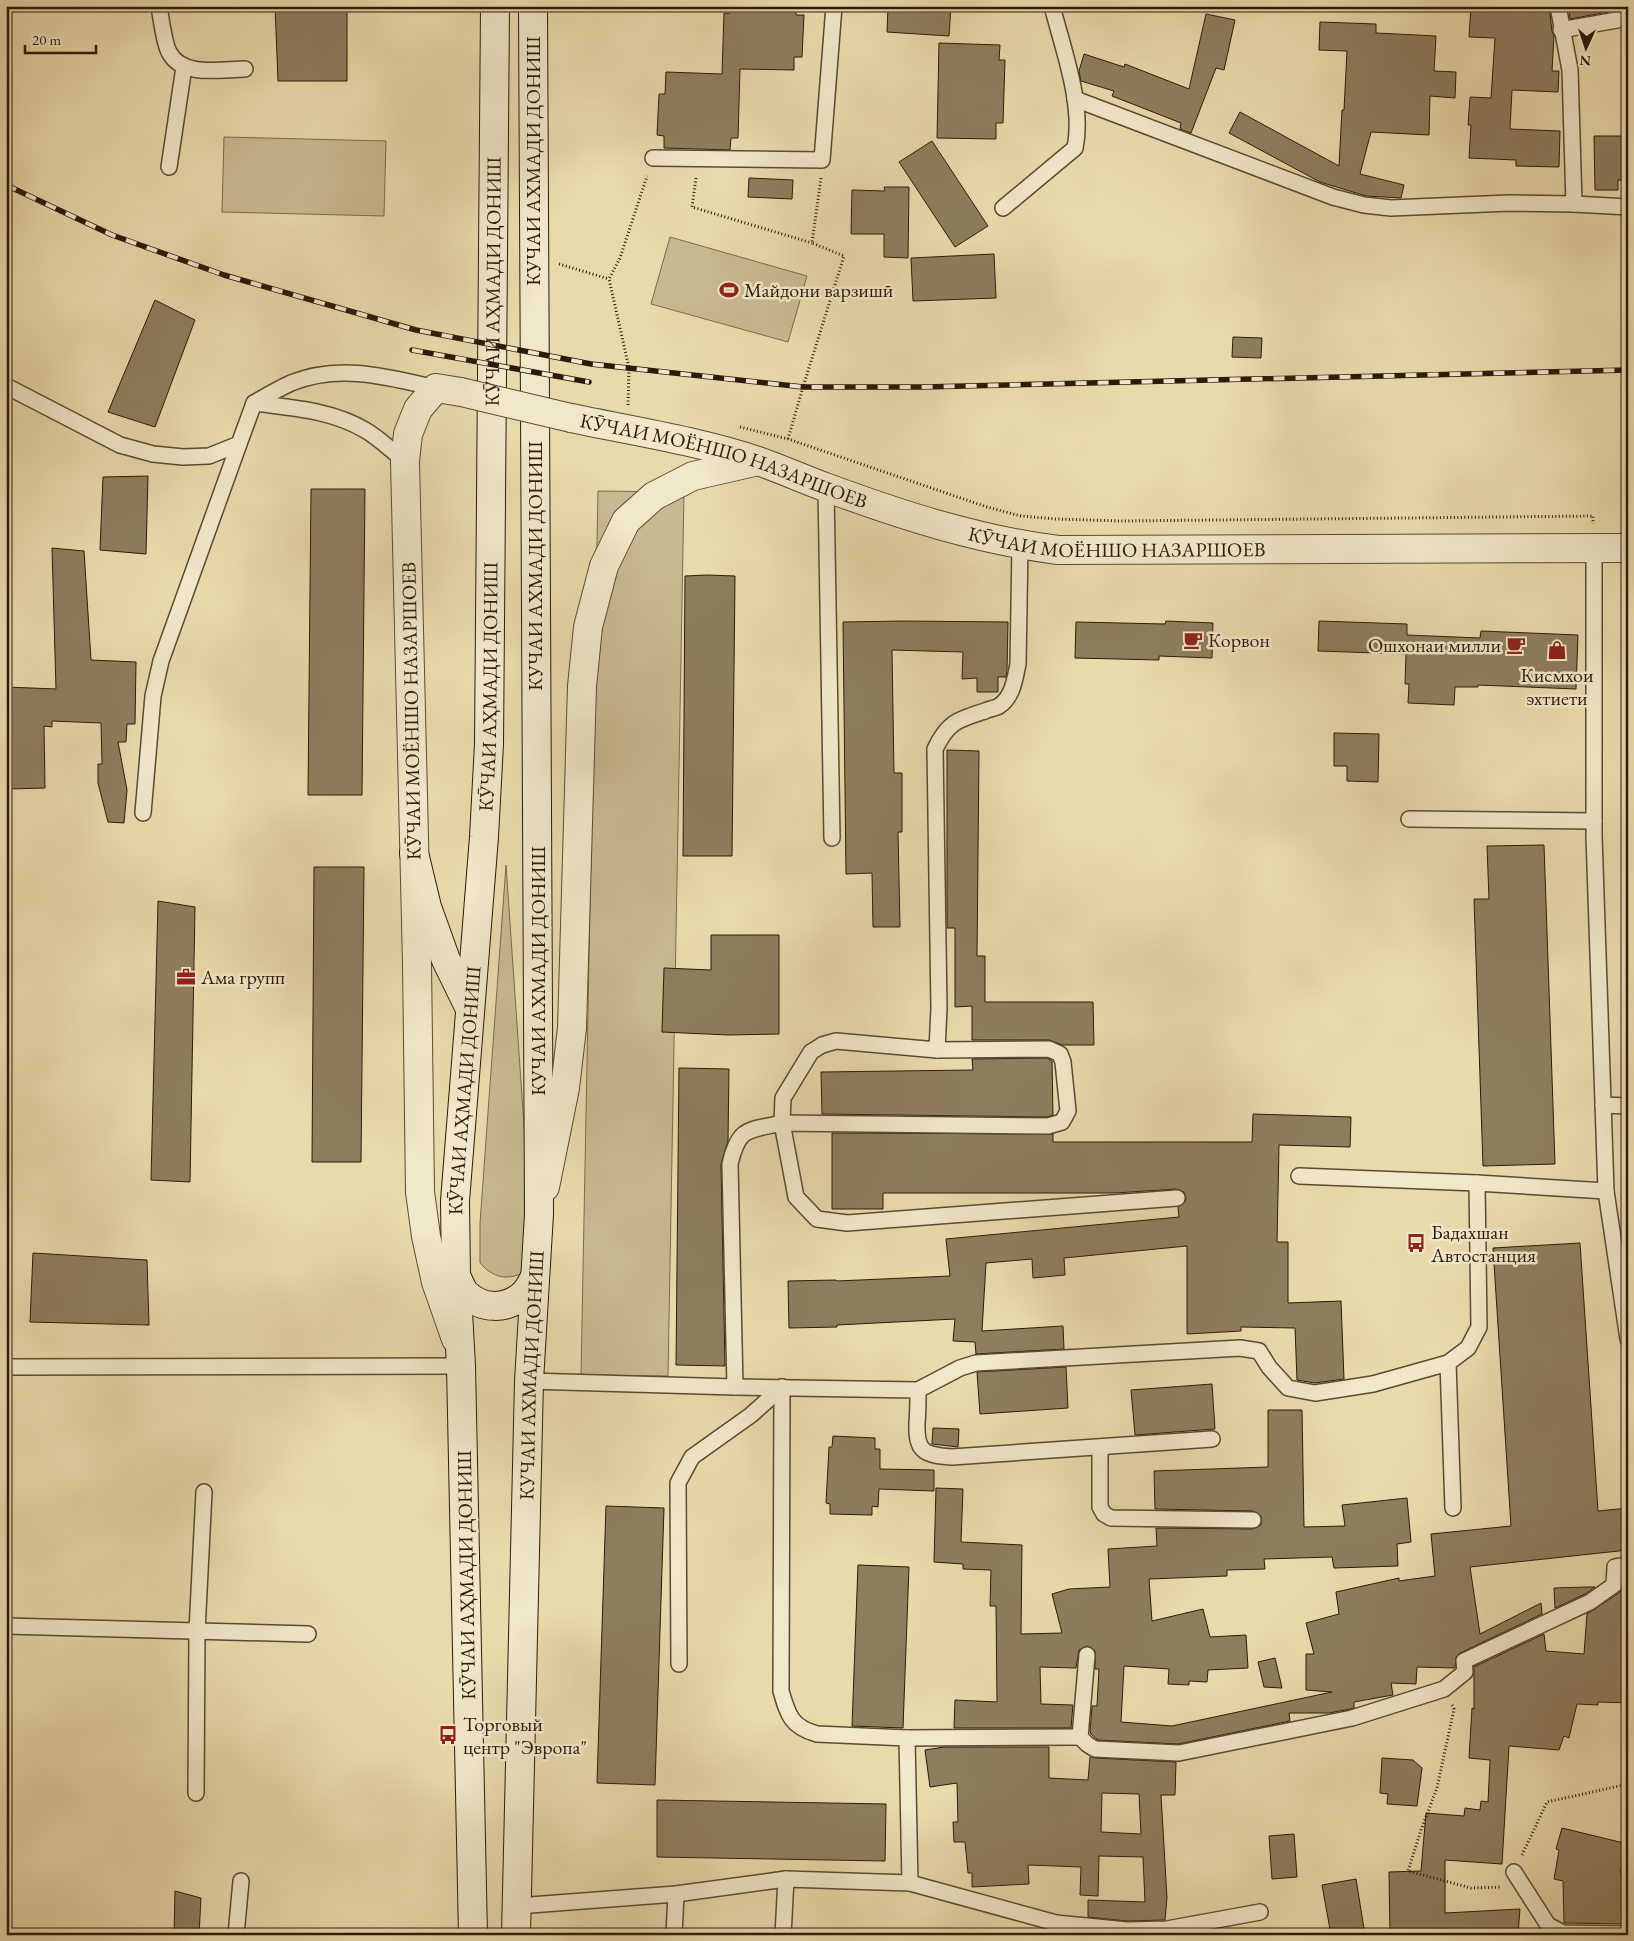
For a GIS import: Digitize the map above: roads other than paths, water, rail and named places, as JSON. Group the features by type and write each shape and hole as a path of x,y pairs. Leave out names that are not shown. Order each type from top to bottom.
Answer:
{"street":[{"name":"КӮЧАИ АҲМАДИ ДОНИШ","path":"474,1935 461,1359 456,1276 455,1201 484,837 489,744 495,6"},
{"name":"КУЧАИ АХМАДИ ДОНИШ","path":"516,1935 529,1381 540,1214 533,6"},
{"name":"КӮЧАИ МОЁНШО НАЗАРШОЕВ","path":"461,1359 436,1282 426,1236 420,1192 404,461 408,434 418,409 448,390 678,440 758,461 826,488 962,532 1020,545 1058,550 1628,548"},
{"path":"540,1214 565,1088 572,1028 582,686 588,627 604,566 626,521 654,496 693,476 758,461"},
{"path":"414,853 427,907 446,960 470,1010"},
{"path":"456,1276 464,1292 478,1302 495,1307 512,1303 526,1292 535,1277"}],"lane":[{"path":"159,6 169,53 184,67 196,70 245,69"},
{"path":"653,158 822,160 834,6"},
{"path":"1003,208 1074,148 1078,123 1075,99 1052,6"},
{"path":"1558,6 1570,70 1574,204"},
{"path":"1562,30 1628,18"},
{"path":"169,167 184,67"},
{"path":"1075,99 1333,197 1364,205 1391,208 1509,203 1628,207"},
{"path":"143,814 153,696 161,661 254,403 292,383 312,376 333,373 371,373 448,390"},
{"path":"6,386 120,445 153,454 183,458 209,456 239,444"},
{"path":"254,403 311,410 342,418 366,431 404,461"},
{"path":"826,488 832,838"},
{"path":"937,1050 939,1008 935,749 943,732 957,720 999,706 1009,695 1015,681 1018,664 1020,545"},
{"path":"1594,548 1594,821 1606,1191 1628,1339"},
{"path":"1409,819 1594,821"},
{"path":"735,1387 730,1164 734,1145 746,1131 782,1123 1048,1126 1062,1122 1068,1111 1063,1062 1060,1054 1049,1050 937,1050 836,1041 822,1045 812,1052 783,1098 782,1123 796,1198 817,1219 847,1224 1177,1198"},
{"path":"1603,1105 1628,1106"},
{"path":"1299,1176 1476,1183 1606,1191"},
{"path":"529,1381 918,1390 960,1368 976,1364 1176,1350 1240,1348 1259,1351 1288,1388 1315,1393 1373,1384 1448,1363 1468,1348 1479,1327 1476,1183"},
{"path":"6,1367 461,1359"},
{"path":"1448,1363 1453,1508"},
{"path":"679,1664 678,1483 692,1457 751,1415 782,1387"},
{"path":"782,1387 781,1691 787,1714 805,1731 817,1734 906,1738 1080,1737 1095,1749 1178,1753 1352,1718 1444,1689 1465,1672 1464,1661 1590,1602 1614,1585 1615,1567 1628,1565"},
{"path":"918,1390 916,1441 923,1450 935,1456 952,1458 1212,1440"},
{"path":"1100,1447 1100,1507 1104,1514 1111,1518 1252,1520"},
{"path":"196,1793 197,1631 204,1492"},
{"path":"6,1626 308,1634"},
{"path":"1080,1737 1087,1655"},
{"path":"906,1738 910,1883"},
{"path":"1514,1872 1548,1925 1563,1932 1628,1934"},
{"path":"517,1906 676,1894 786,1879 910,1883 1056,1923 1127,1930 1168,1929 1260,1912"},
{"path":"783,1935 786,1879"},
{"path":"236,1935 241,1881"},
{"path":"674,1935 676,1894"}],"railway":[{"path":"6,185 112,235 224,275 416,330 591,364 803,387 923,387 1628,370"},
{"path":"412,350 589,382"}],"place":[{"name":"Майдони варзишӣ","path":"729,290"},
{"name":"Корвон","path":"1193,640"},
{"name":"Ошхонаи милли","path":"1516,645"},
{"name":"Кисмхои эхтиети","path":"1557,650"},
{"name":"Ама групп","path":"186,977"},
{"name":"Бадахшан Автостанция","path":"1416,1243"},
{"name":"Торговый центр \"Эвропа\"","path":"448,1735"}]}
